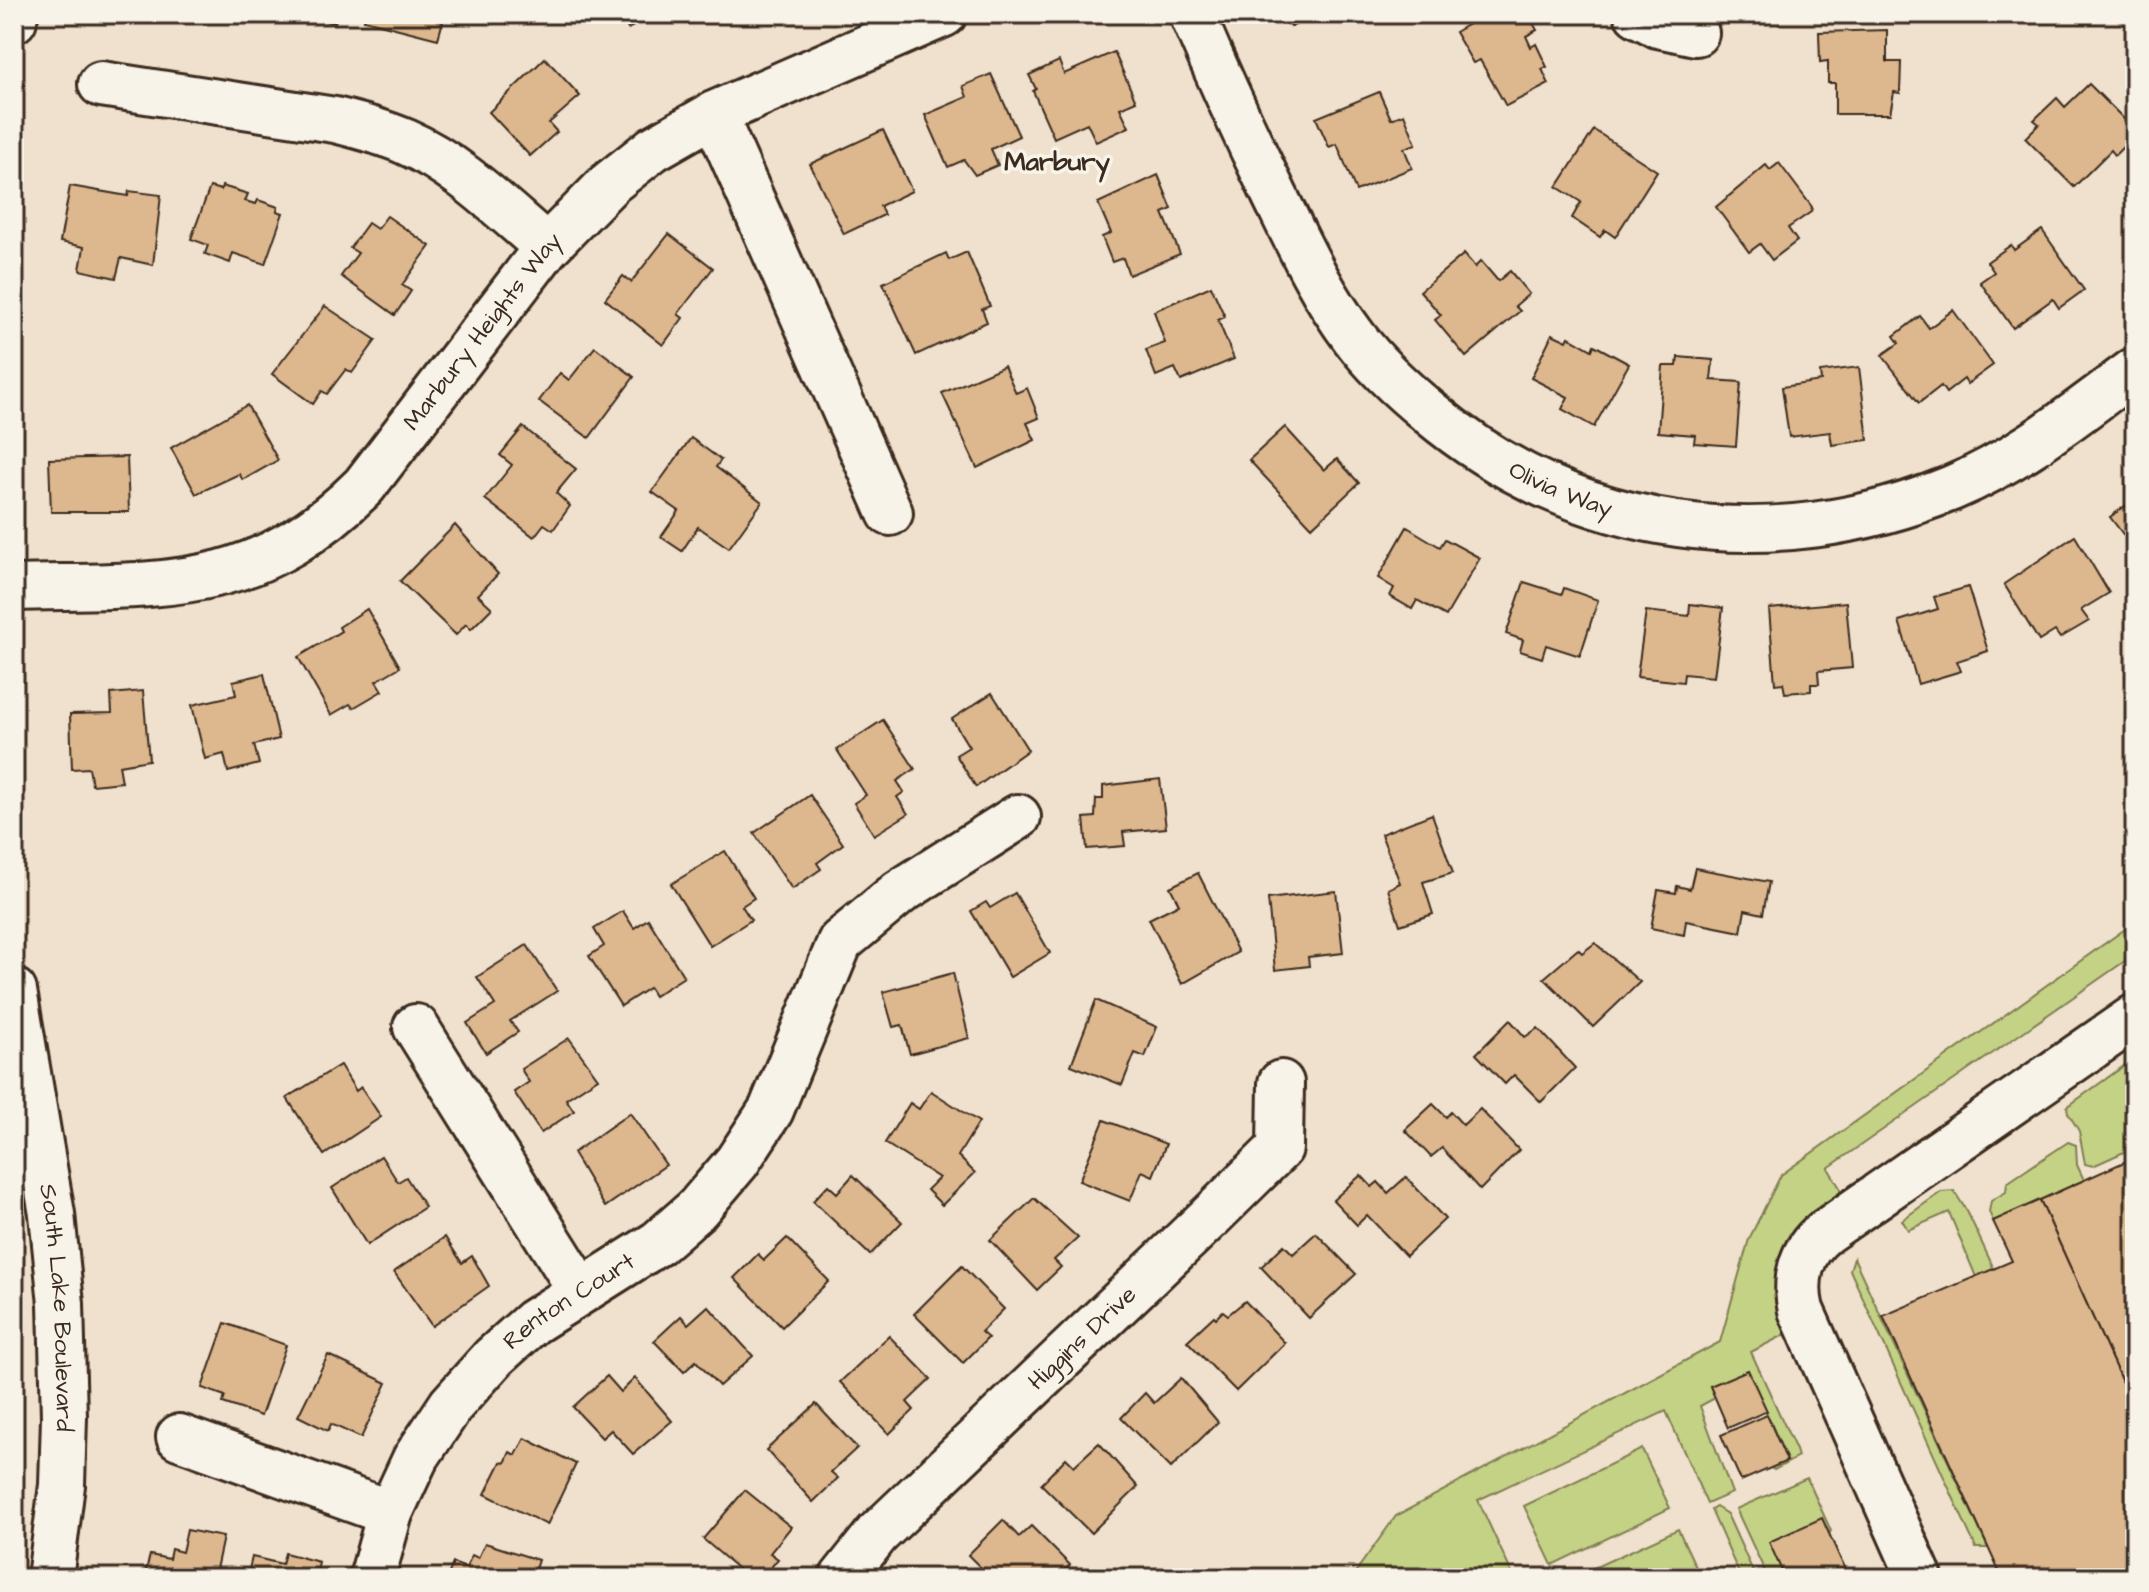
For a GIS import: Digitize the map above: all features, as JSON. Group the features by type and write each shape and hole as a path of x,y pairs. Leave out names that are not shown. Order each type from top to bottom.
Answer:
{"street":[{"path":"14,20 15,14"},
{"name":"Marbury Heights Way","path":"14,588 153,584 203,579 251,565 295,544 336,515 364,486 547,247 610,183 653,149 714,114 944,14"},
{"name":"Olivia Way","path":"1192,14 1317,285 1355,339 1399,388 1493,460 1552,489 1601,508 1692,527 1748,530 1818,524 1886,510 1952,488 2015,457 2135,370"},
{"path":"1637,14 1658,25 1696,33"},
{"path":"101,84 335,120 372,129 409,143 451,168 547,247"},
{"path":"714,114 890,513"},
{"name":"Renton Court","path":"372,1578 390,1513 415,1459 451,1405 494,1357 533,1322 658,1243 697,1209 737,1162 771,1110 840,942 900,892 1018,817"},
{"name":"South Lake Boulevard","path":"14,991 52,1214 61,1304 62,1485 50,1578"},
{"path":"1920,1578 1801,1310 1797,1284 1803,1258 1816,1238 2135,1017"},
{"path":"416,1027 581,1291"},
{"name":"Higgins Drive","path":"842,1578 877,1534 1280,1148 1281,1083"},
{"path":"179,1437 390,1513"}],"green space":[{"path":"2135,922 2135,954 1828,1168 1840,1193 1796,1228 1787,1241 1777,1269 1778,1299 1786,1334 1751,1352 1798,1457 1774,1470 1771,1468 1787,1460 1748,1370 1710,1386 1715,1398 1700,1406 1732,1493 1707,1504 1666,1411 1478,1500 1514,1578 1351,1578 1396,1516 1720,1342 1749,1239 1781,1175"},
{"path":"2135,1058 2135,1147 2093,1166 2085,1164 2079,1131 2067,1107"},
{"path":"2068,1142 2076,1145 2077,1165 2084,1180 1993,1221 1989,1212 1991,1201 2006,1192 2007,1183"},
{"path":"1954,1191 1968,1213 1994,1269 1976,1277 1949,1212 1908,1230 1902,1220 1941,1192"},
{"path":"1854,1258 1988,1548 1976,1548 1850,1270"},
{"path":"1642,1449 1670,1508 1552,1565 1524,1506"},
{"path":"1807,1478 1831,1531 1829,1534 1822,1519 1785,1578 1768,1578 1736,1509"},
{"path":"1716,1507 1727,1514 1756,1578 1741,1578 1711,1510"},
{"path":"1678,1529 1701,1578 1572,1578"}],"building":[{"path":"288,14 337,14 335,23"},
{"path":"366,14 445,14 438,39 364,20"},
{"path":"619,14 655,14 628,29"},
{"path":"1285,14 1318,14 1291,27"},
{"path":"1486,14 1528,14 1537,30 1526,36 1531,47 1536,44 1547,67 1542,69 1549,84 1506,106 1480,60 1473,63 1455,32"},
{"path":"1887,30 1887,62 1901,62 1900,93 1894,92 1890,114 1835,114 1835,83 1828,83 1828,61 1820,62 1819,32"},
{"path":"1114,52 1136,101 1120,108 1129,127 1096,142 1087,123 1054,138 1029,75 1059,61 1064,74"},
{"path":"545,58 580,96 549,123 557,132 530,156 489,112"},
{"path":"991,74 1019,136 991,149 998,165 975,175 964,160 948,167 925,115 967,97 963,86"},
{"path":"2089,84 2135,130 2135,135 2115,155 2111,150 2074,187 2025,138 2039,124 2034,120 2057,98 2065,107"},
{"path":"1379,92 1391,119 1404,114 1416,144 1404,148 1412,168 1356,191 1337,144 1329,147 1316,118"},
{"path":"883,130 912,191 880,206 884,215 844,234 810,164"},
{"path":"1594,130 1657,171 1615,237 1605,230 1600,237 1572,218 1581,202 1557,187"},
{"path":"1779,163 1812,207 1811,212 1788,228 1797,241 1772,260 1760,244 1749,252 1716,207 1766,165 1770,170"},
{"path":"1158,175 1172,209 1163,213 1180,254 1129,275 1123,258 1112,262 1102,237 1111,233 1098,203"},
{"path":"70,186 128,196 129,191 161,195 153,265 121,258 116,278 80,270 84,247 60,242"},
{"path":"222,186 248,194 245,201 256,204 258,200 278,207 277,211 283,213 265,264 233,253 230,263 205,254 208,245 191,239 210,187 221,190"},
{"path":"387,216 430,246 402,285 411,291 395,315 341,276 358,253 350,248 368,223 377,229"},
{"path":"2042,230 2084,290 2059,308 2053,299 2013,328 1980,282 1994,272 1987,262 2011,245 2014,250"},
{"path":"669,234 713,268 678,314 683,318 663,345 605,299 623,276 631,282"},
{"path":"967,252 990,306 982,309 987,322 916,355 883,283 946,253 949,260"},
{"path":"1464,254 1475,267 1481,261 1498,281 1510,271 1529,294 1515,306 1520,311 1466,357 1435,320 1441,315 1420,291"},
{"path":"1211,286 1225,317 1218,320 1234,359 1181,381 1175,368 1156,376 1146,350 1165,343 1154,311"},
{"path":"325,306 376,340 352,373 346,369 327,394 322,391 313,404 272,374"},
{"path":"1953,310 1993,365 1967,384 1964,379 1946,393 1941,386 1919,403 1882,355 1899,343 1894,336 1920,316 1929,328"},
{"path":"1552,334 1567,341 1569,337 1592,350 1594,345 1629,364 1594,427 1562,409 1568,397 1531,378"},
{"path":"595,347 634,377 589,438 539,401 560,373 569,380"},
{"path":"1678,357 1713,360 1711,380 1741,382 1736,446 1694,443 1695,435 1658,432 1663,366 1677,366"},
{"path":"1004,366 1016,393 1027,388 1039,418 1027,423 1035,440 977,468 942,393"},
{"path":"1859,367 1868,440 1832,445 1830,432 1789,437 1782,387 1821,381 1820,372"},
{"path":"247,405 278,460 243,480 239,474 196,494 171,448"},
{"path":"523,427 576,469 556,493 570,506 553,530 544,524 534,537 485,499 512,465 500,455"},
{"path":"1285,427 1324,470 1337,459 1359,483 1312,527 1249,460"},
{"path":"691,438 721,460 716,467 762,502 729,548 698,527 682,551 661,537 679,511 652,492"},
{"path":"127,457 129,512 51,512 49,459"},
{"path":"2135,499 2135,550 2110,517"},
{"path":"455,525 498,574 478,595 492,608 471,629 466,624 456,635 400,581"},
{"path":"1407,527 1440,547 1445,539 1480,558 1446,616 1417,600 1412,609 1390,596 1394,588 1378,578"},
{"path":"2075,536 2109,593 2081,610 2089,621 2060,638 2055,631 2039,641 2004,584"},
{"path":"1524,582 1562,594 1564,588 1598,600 1580,656 1546,645 1542,658 1520,651 1523,640 1506,634"},
{"path":"1968,587 1988,651 1957,661 1961,671 1918,684 1899,621 1938,609 1934,597"},
{"path":"1846,602 1852,668 1818,671 1819,684 1811,684 1811,691 1785,693 1783,683 1775,684 1769,609"},
{"path":"1690,604 1723,608 1714,677 1684,674 1683,682 1637,677 1646,611 1689,616"},
{"path":"367,609 400,667 376,681 382,691 353,708 350,704 331,715 298,657 341,631 339,627"},
{"path":"264,674 279,739 254,745 259,764 228,772 224,754 205,759 192,705 236,695 233,681"},
{"path":"143,691 149,760 119,765 122,782 92,785 89,768 72,769 70,714 112,713 111,694"},
{"path":"992,693 1028,750 976,787 956,755 969,747 952,719"},
{"path":"883,720 915,769 897,781 904,792 897,797 908,814 874,835 854,803 866,795 837,750"},
{"path":"1160,779 1166,828 1123,832 1125,846 1087,849 1084,818 1095,817 1096,799 1103,799 1103,786"},
{"path":"810,795 843,844 817,863 821,869 792,889 754,833"},
{"path":"1432,814 1453,873 1423,882 1433,914 1400,925 1388,889 1400,883 1381,834"},
{"path":"725,851 754,898 742,906 751,920 710,946 671,884"},
{"path":"1695,868 1769,882 1763,914 1745,910 1741,932 1686,921 1684,935 1651,928 1658,890 1676,893 1677,886 1690,889"},
{"path":"1198,873 1238,952 1182,984 1149,919 1179,904 1170,887"},
{"path":"1336,891 1343,953 1308,957 1309,966 1275,970 1268,899"},
{"path":"1015,893 1050,953 1010,977 971,911 986,902 990,908"},
{"path":"623,911 634,928 648,919 684,977 654,996 649,988 621,1006 589,956 604,946 594,929"},
{"path":"1595,943 1640,982 1593,1027 1544,978 1578,949 1582,953"},
{"path":"527,945 557,991 510,1021 518,1032 486,1053 467,1023 495,1005 477,977"},
{"path":"953,973 969,1038 910,1054 902,1025 893,1027 883,992"},
{"path":"1096,1000 1157,1027 1145,1057 1135,1053 1122,1085 1071,1065"},
{"path":"1510,1020 1525,1037 1538,1028 1575,1068 1541,1102 1514,1075 1505,1084 1476,1054"},
{"path":"569,1038 598,1078 566,1099 574,1111 541,1133 514,1092 529,1082 521,1069"},
{"path":"340,1065 356,1091 361,1087 381,1117 324,1155 287,1098"},
{"path":"931,1091 979,1122 958,1156 975,1173 942,1205 927,1190 939,1178 885,1143 910,1103 919,1109"},
{"path":"1433,1104 1446,1117 1451,1112 1463,1125 1480,1109 1519,1150 1480,1190 1442,1148 1431,1157 1405,1130"},
{"path":"630,1113 666,1165 605,1207 573,1153"},
{"path":"1104,1120 1166,1144 1153,1176 1142,1171 1130,1201 1079,1181"},
{"path":"381,1156 398,1182 406,1177 425,1207 367,1245 332,1188"},
{"path":"2135,1157 2135,1411 2040,1200"},
{"path":"853,1175 902,1222 870,1255 813,1201 828,1185 837,1193"},
{"path":"1361,1175 1372,1187 1378,1182 1388,1193 1406,1177 1445,1219 1406,1256 1367,1215 1357,1225 1333,1200"},
{"path":"1034,1198 1078,1238 1054,1260 1061,1267 1037,1290 990,1240"},
{"path":"2040,1200 2135,1411 2135,1578 2002,1578 1883,1316 2012,1261 1993,1221"},
{"path":"1316,1233 1356,1274 1309,1318 1261,1267 1284,1245 1293,1254"},
{"path":"445,1237 462,1263 472,1256 489,1286 432,1326 394,1272"},
{"path":"787,1238 829,1281 782,1327 734,1278 758,1254 764,1260"},
{"path":"962,1266 1004,1309 981,1332 988,1338 963,1363 914,1314"},
{"path":"1245,1301 1285,1343 1236,1391 1187,1341 1214,1316 1216,1318 1223,1311 1228,1315"},
{"path":"708,1306 753,1356 719,1386 696,1361 684,1372 654,1341 681,1316 688,1324"},
{"path":"225,1323 286,1345 261,1416 223,1403 225,1396 202,1388"},
{"path":"889,1336 931,1379 907,1402 914,1410 889,1434 840,1382"},
{"path":"328,1355 387,1383 361,1438 331,1424 328,1431 298,1416"},
{"path":"1748,1370 1767,1411 1728,1428 1710,1386"},
{"path":"607,1376 621,1392 635,1378 672,1421 633,1454 611,1430 602,1438 573,1407"},
{"path":"1181,1378 1218,1422 1171,1468 1121,1418 1145,1393 1154,1403"},
{"path":"816,1404 857,1448 831,1472 838,1478 813,1502 766,1450"},
{"path":"1767,1415 1787,1461 1741,1481 1721,1435"},
{"path":"525,1438 576,1464 547,1525 485,1494 501,1462 505,1463 510,1452 516,1455"},
{"path":"1099,1443 1138,1487 1091,1533 1041,1484 1066,1458 1074,1466"},
{"path":"745,1490 791,1527 770,1553 778,1559 762,1578 749,1578 703,1539"},
{"path":"1822,1518 1849,1578 1785,1578 1769,1542"},
{"path":"1003,1520 1019,1537 1031,1526 1070,1565 1057,1578 1013,1578 1009,1574 1005,1578 991,1578 968,1555"},
{"path":"187,1530 223,1537 215,1574 202,1571 201,1578 144,1578 150,1555 169,1559 171,1549 182,1552"},
{"path":"485,1543 538,1560 532,1578 447,1578 453,1563 466,1568 472,1555 478,1558"},
{"path":"285,1553 319,1562 316,1578 247,1578 252,1557 282,1564"}],"district":[{"name":"Marbury","path":"1057,162"}]}
